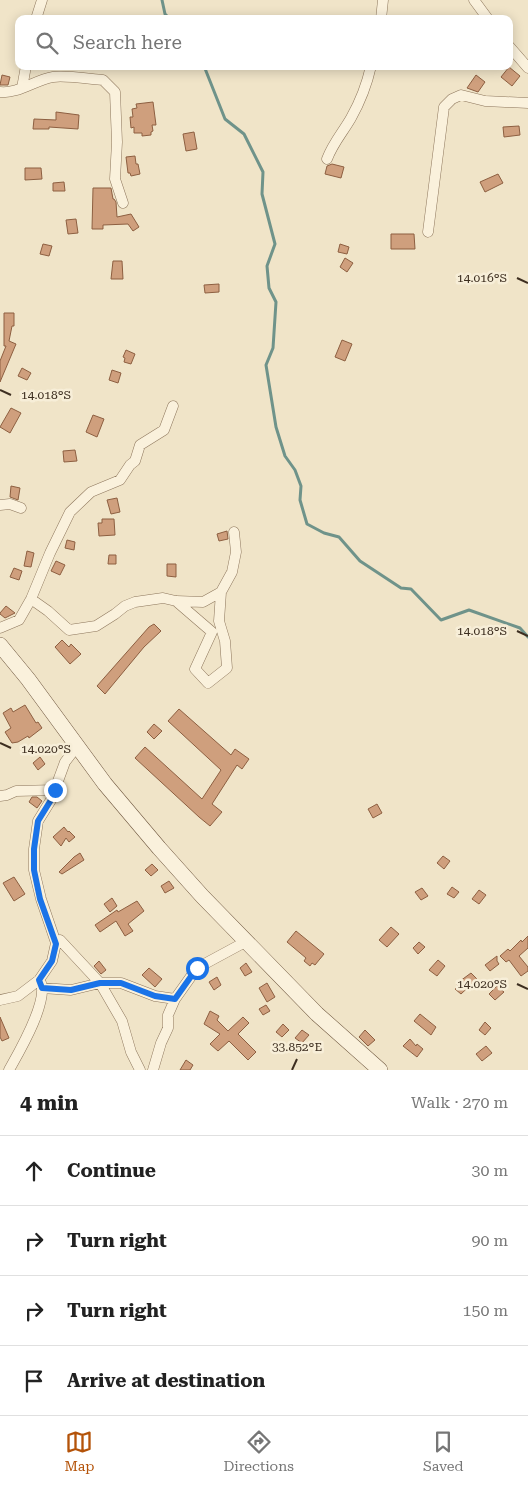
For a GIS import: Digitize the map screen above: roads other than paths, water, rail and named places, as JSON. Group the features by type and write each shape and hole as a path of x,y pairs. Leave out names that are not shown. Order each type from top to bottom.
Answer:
{"street":[{"path":"37,15 42,0"},
{"path":"381,15 383,0"},
{"path":"478,1 486,15"},
{"path":"513,51 528,68"},
{"path":"22,88 25,70"},
{"path":"328,159 332,147 352,118 366,85 370,70"},
{"path":"0,92 22,88 53,77 103,80 115,92 117,142 115,179 123,203"},
{"path":"428,232 444,107 461,94 485,101 528,103"},
{"path":"0,628 19,620 31,599 70,512 92,492 120,480 130,465 136,461 140,445 164,430 174,406"},
{"path":"0,505 10,504 21,508"},
{"path":"212,632 195,669 208,683 227,668 225,641 219,621 221,592 232,572 236,552 234,532"},
{"path":"31,599 69,630 96,626 125,606 135,602 162,598 203,602 221,592"},
{"path":"176,600 225,641"},
{"path":"0,645 78,745 105,784 159,848 202,896 317,1014 380,1070"},
{"path":"9,1070 29,1033 38,1009 41,984 52,961 56,944 40,899 34,870 34,849 38,821 51,800 65,762 78,745"},
{"path":"0,796 16,791 55,790"},
{"path":"60,940 100,983 122,1021 131,1052 140,1070"},
{"path":"153,1070 161,1043 168,1028 168,1015 175,999 197,968 247,942"},
{"path":"0,1000 18,996 41,984 71,990 100,983 121,983 155,996 175,999"}],"waterway":[{"path":"162,0 166,15"},
{"path":"206,70 225,119 244,134 263,172 262,194 275,244 267,266 269,288 276,302 273,348 266,365 276,427 285,456 295,470 301,486 300,500 307,524 324,533 339,537 360,561 401,588 411,589 441,620 469,610 520,628 528,637"}]}
